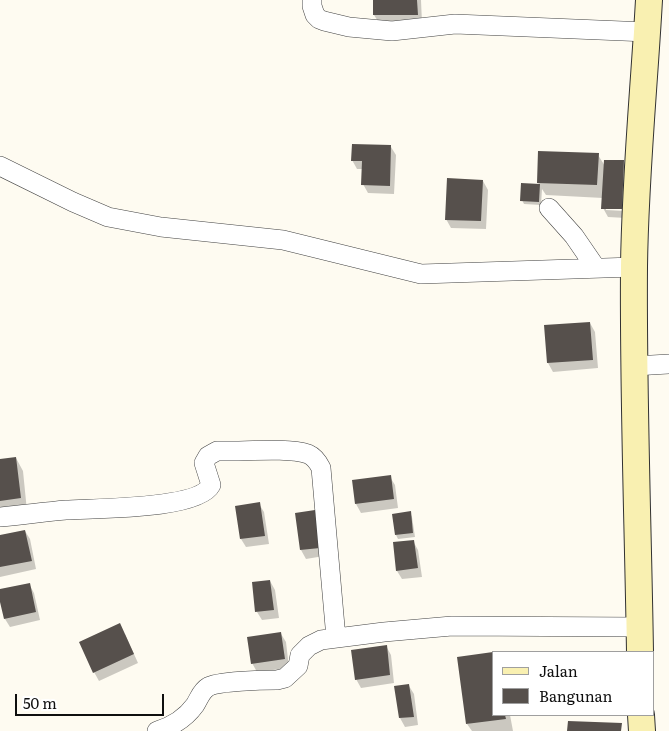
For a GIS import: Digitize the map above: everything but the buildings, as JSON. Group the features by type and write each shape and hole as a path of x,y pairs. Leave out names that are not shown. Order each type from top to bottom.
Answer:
{"street":[{"path":"312,0 315,15 324,21 349,27 392,31 455,24 647,32"},
{"path":"640,651 634,366 634,267 636,186 649,0"},
{"path":"0,166 73,202 108,216 161,226 283,240 421,274 634,267"},
{"path":"549,208 574,236 596,268"},
{"path":"634,366 669,364"},
{"path":"0,517 66,510 126,508 183,500 196,496 208,489 211,484 204,463 208,456 217,451 283,451 307,454 314,457 322,468 336,638"},
{"path":"157,731 180,721 195,705 201,693 209,686 219,683 278,680 284,678 298,666 300,655 309,646 322,640 452,626 640,626"},
{"path":"641,716 642,731"}]}
